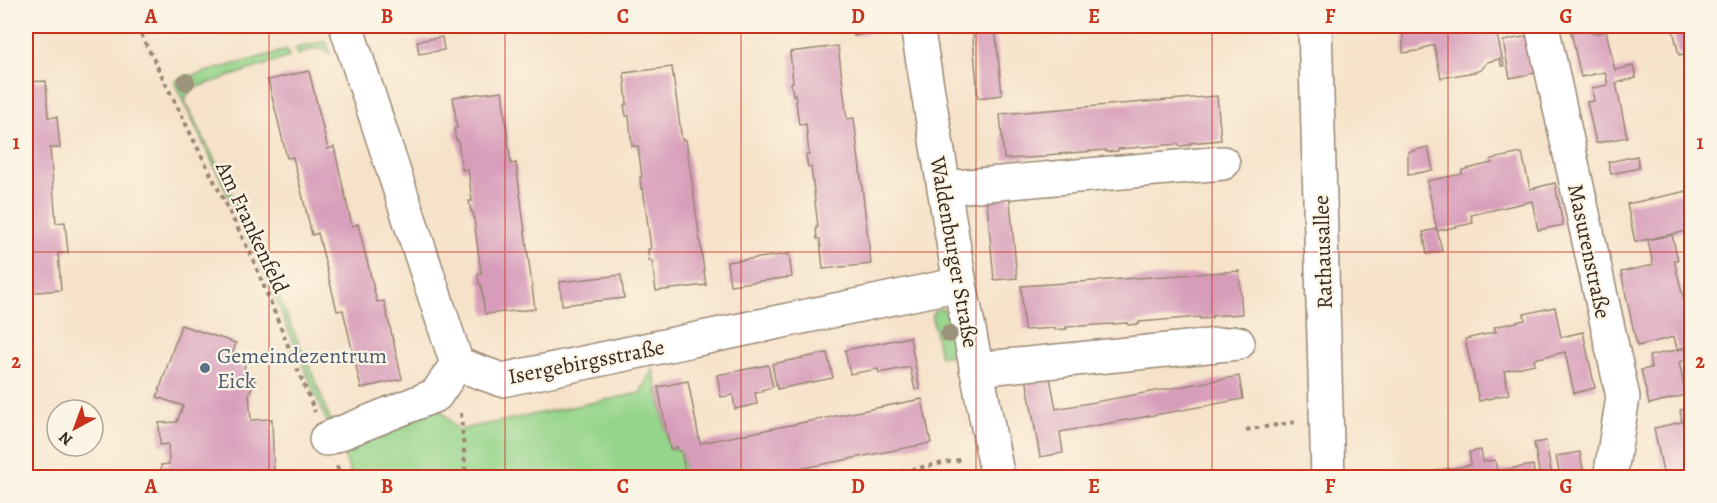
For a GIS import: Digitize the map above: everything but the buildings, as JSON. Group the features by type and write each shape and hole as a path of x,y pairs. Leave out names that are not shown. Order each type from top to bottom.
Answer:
{"street":[{"path":"326,439 436,395 457,364 346,26"},
{"name":"Waldenburger Straße","path":"917,26 960,284 995,466"},
{"name":"Rathausallee","path":"1315,26 1328,477"},
{"name":"Masurenstraße","path":"1542,26 1623,397 1610,477"},
{"path":"944,188 1223,163"},
{"name":"Isergebirgsstraße","path":"457,364 502,380 960,284"},
{"path":"976,369 1238,343"}],"path":[{"name":"Am Frankenfeld","path":"137,26 252,257 326,439"},
{"path":"460,410 466,477"},
{"path":"1246,430 1297,422"},
{"path":"867,477 995,466"}],"green space":[{"path":"326,41 331,56 320,49 297,55 296,48"},
{"path":"287,50 289,57 194,88 185,101 250,231 330,419 334,422 327,422 256,253 175,84 176,80"},
{"path":"941,308 951,315 957,354 940,357 932,316 934,311"},
{"path":"653,368 670,449 680,447 686,477 352,477 341,447 435,403 458,430 640,393"}],"place":[{"name":"Gemeindezentrum Eick","path":"205,368"}]}
